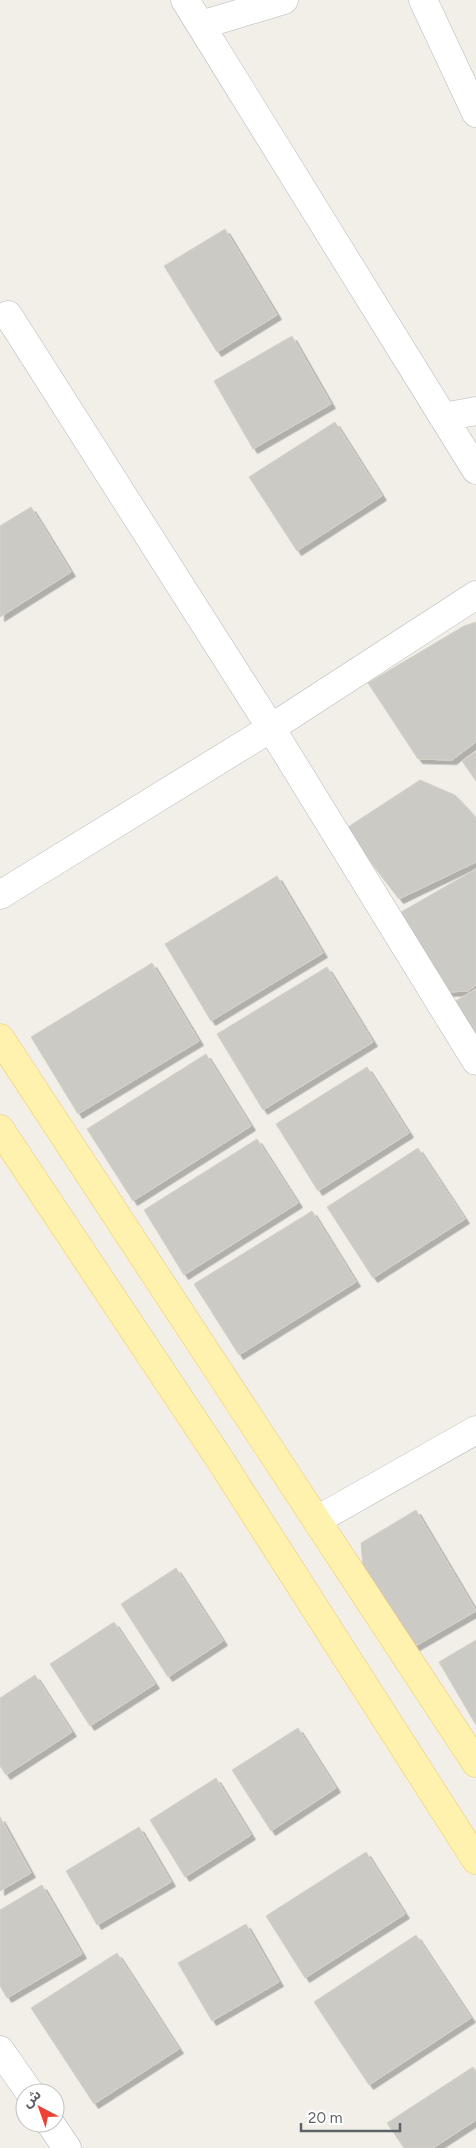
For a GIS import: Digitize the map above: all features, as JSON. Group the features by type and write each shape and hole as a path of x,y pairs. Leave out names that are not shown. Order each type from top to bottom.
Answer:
{"main road":[{"path":"0,1038 476,1763"},
{"path":"0,1129 218,1458 476,1860"}],"street":[{"path":"186,0 476,470"},
{"path":"201,25 284,0"},
{"path":"423,0 476,113"},
{"path":"8,315 271,728 476,1061"},
{"path":"443,417 476,411"},
{"path":"0,895 271,728 476,595"},
{"path":"317,1520 476,1430"},
{"path":"0,2050 23,2083"},
{"path":"57,2133 67,2148"}],"building":[{"path":"225,229 277,315 217,352 164,266"},
{"path":"292,336 331,404 253,449 214,381"},
{"path":"335,422 382,496 297,551 249,477"},
{"path":"31,507 71,572 0,617 0,526"},
{"path":"476,622 476,742 452,760 418,759 368,683 464,626"},
{"path":"476,752 476,781 462,761"},
{"path":"420,780 455,795 476,818 476,862 399,899 345,829"},
{"path":"476,869 476,985 468,991 447,992 396,915"},
{"path":"277,876 323,953 211,1021 165,944"},
{"path":"152,963 199,1041 78,1114 31,1037"},
{"path":"327,967 373,1042 263,1110 217,1034"},
{"path":"476,989 476,1047 452,1003"},
{"path":"206,1054 251,1126 133,1201 87,1129"},
{"path":"367,1067 409,1133 318,1191 276,1124"},
{"path":"257,1139 298,1203 184,1275 144,1210"},
{"path":"418,1148 465,1219 373,1278 327,1207"},
{"path":"312,1211 356,1282 239,1355 194,1284"},
{"path":"416,1510 476,1611 412,1648 363,1566 361,1543"},
{"path":"176,1568 223,1641 168,1677 121,1604"},
{"path":"114,1622 155,1684 90,1726 50,1664"},
{"path":"476,1640 476,1725 439,1662"},
{"path":"35,1675 72,1732 6,1775 0,1766 0,1698"},
{"path":"298,1728 336,1788 271,1831 232,1770"},
{"path":"216,1778 251,1835 185,1877 150,1820"},
{"path":"0,1817 31,1873 0,1891"},
{"path":"139,1827 171,1882 97,1925 66,1871"},
{"path":"366,1852 405,1914 305,1978 266,1916"},
{"path":"42,1885 82,1954 7,1998 0,1986 0,1910"},
{"path":"246,1924 279,1982 212,2021 178,1963"},
{"path":"416,1935 471,2018 369,2085 314,2002"},
{"path":"117,1953 179,2049 94,2104 31,2008"},
{"path":"473,2067 476,2071 476,2120 433,2148 404,2148 387,2123"}]}
